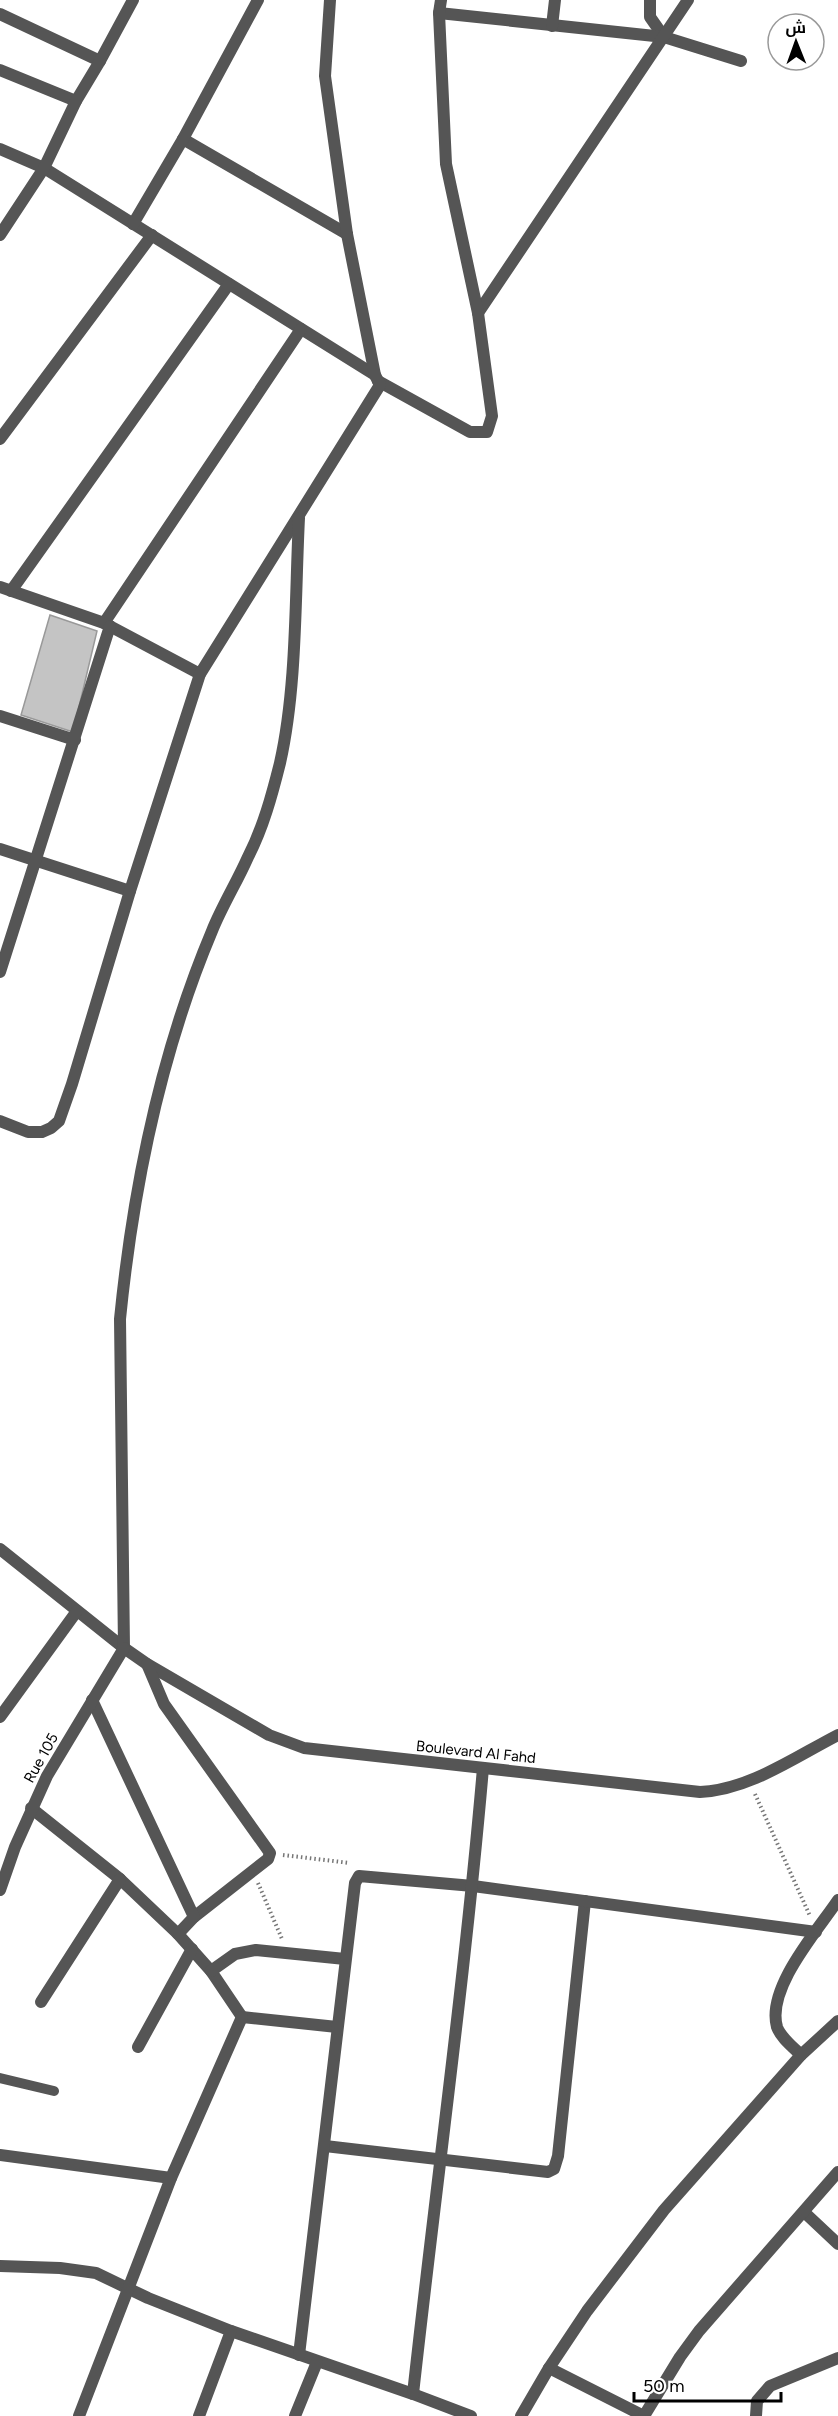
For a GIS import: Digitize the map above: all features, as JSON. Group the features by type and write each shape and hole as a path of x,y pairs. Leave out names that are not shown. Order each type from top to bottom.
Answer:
{"street":[{"path":"134,224 258,0"},
{"path":"0,1121 28,1132 35,1132 51,1128 59,1121 200,674 380,385 347,234 325,76 330,0"},
{"path":"0,150 44,168 377,378 470,432 487,432 492,416 478,313 446,164 439,14 441,0"},
{"path":"552,26 555,0"},
{"path":"651,0 650,17 664,37"},
{"path":"478,313 688,0"},
{"path":"0,235 44,168 76,101 100,62 131,1"},
{"path":"0,14 100,62"},
{"path":"439,14 664,37 741,61"},
{"path":"0,70 76,101"},
{"path":"183,139 347,234"},
{"path":"0,439 152,235"},
{"path":"200,674 107,624 6,589 229,284"},
{"path":"0,972 75,740 107,624 301,329"},
{"path":"124,1648 120,1319 124,1275 156,1101 187,999 212,930 250,855 267,810 280,762 291,682 299,515"},
{"path":"0,716 75,740"},
{"path":"0,849 130,891"},
{"name":"Boulevard Al Fahd","path":"0,1549 147,1664 270,1735 292,1745 327,1752 700,1792 729,1789 838,1735"},
{"path":"0,1717 77,1611"},
{"name":"Rue 105","path":"0,1890 31,1808 124,1648"},
{"path":"147,1664 164,1704 270,1853 268,1859 194,1917 178,1934"},
{"path":"92,1700 194,1917"},
{"path":"413,2394 473,1886 483,1768"},
{"path":"31,1808 120,1879 178,1934 211,1971 242,2017"},
{"path":"299,2355 345,1959 355,1883 361,1876 473,1886 816,1932"},
{"path":"41,2002 120,1879"},
{"path":"801,2055 781,2034 777,2026 776,2012 786,1977 838,1900"},
{"path":"325,2146 548,2172 554,2169 558,2156 585,1901"},
{"path":"138,2047 192,1949"},
{"path":"211,1971 228,1958 245,1952 288,1953 345,1959"},
{"path":"242,2017 337,2027"},
{"path":"79,2416 171,2178 242,2017"},
{"path":"521,2416 549,2368 588,2311 664,2210 801,2055 838,2021"},
{"path":"0,2155 171,2178"},
{"path":"549,2368 644,2416 680,2357 699,2331 838,2172"},
{"path":"804,2212 838,2244"},
{"path":"0,2266 79,2270 108,2278 231,2331 471,2416"},
{"path":"199,2416 231,2331"},
{"path":"756,2416 757,2401 770,2386 838,2358"},
{"path":"295,2416 317,2362"}],"lane":[{"path":"0,2078 54,2091"}],"path":[{"path":"749,1780 816,1932"},
{"path":"270,1853 356,1864 361,1876"},
{"path":"253,1871 288,1953"}],"building":[{"path":"50,615 97,631 73,732 21,715"}]}
